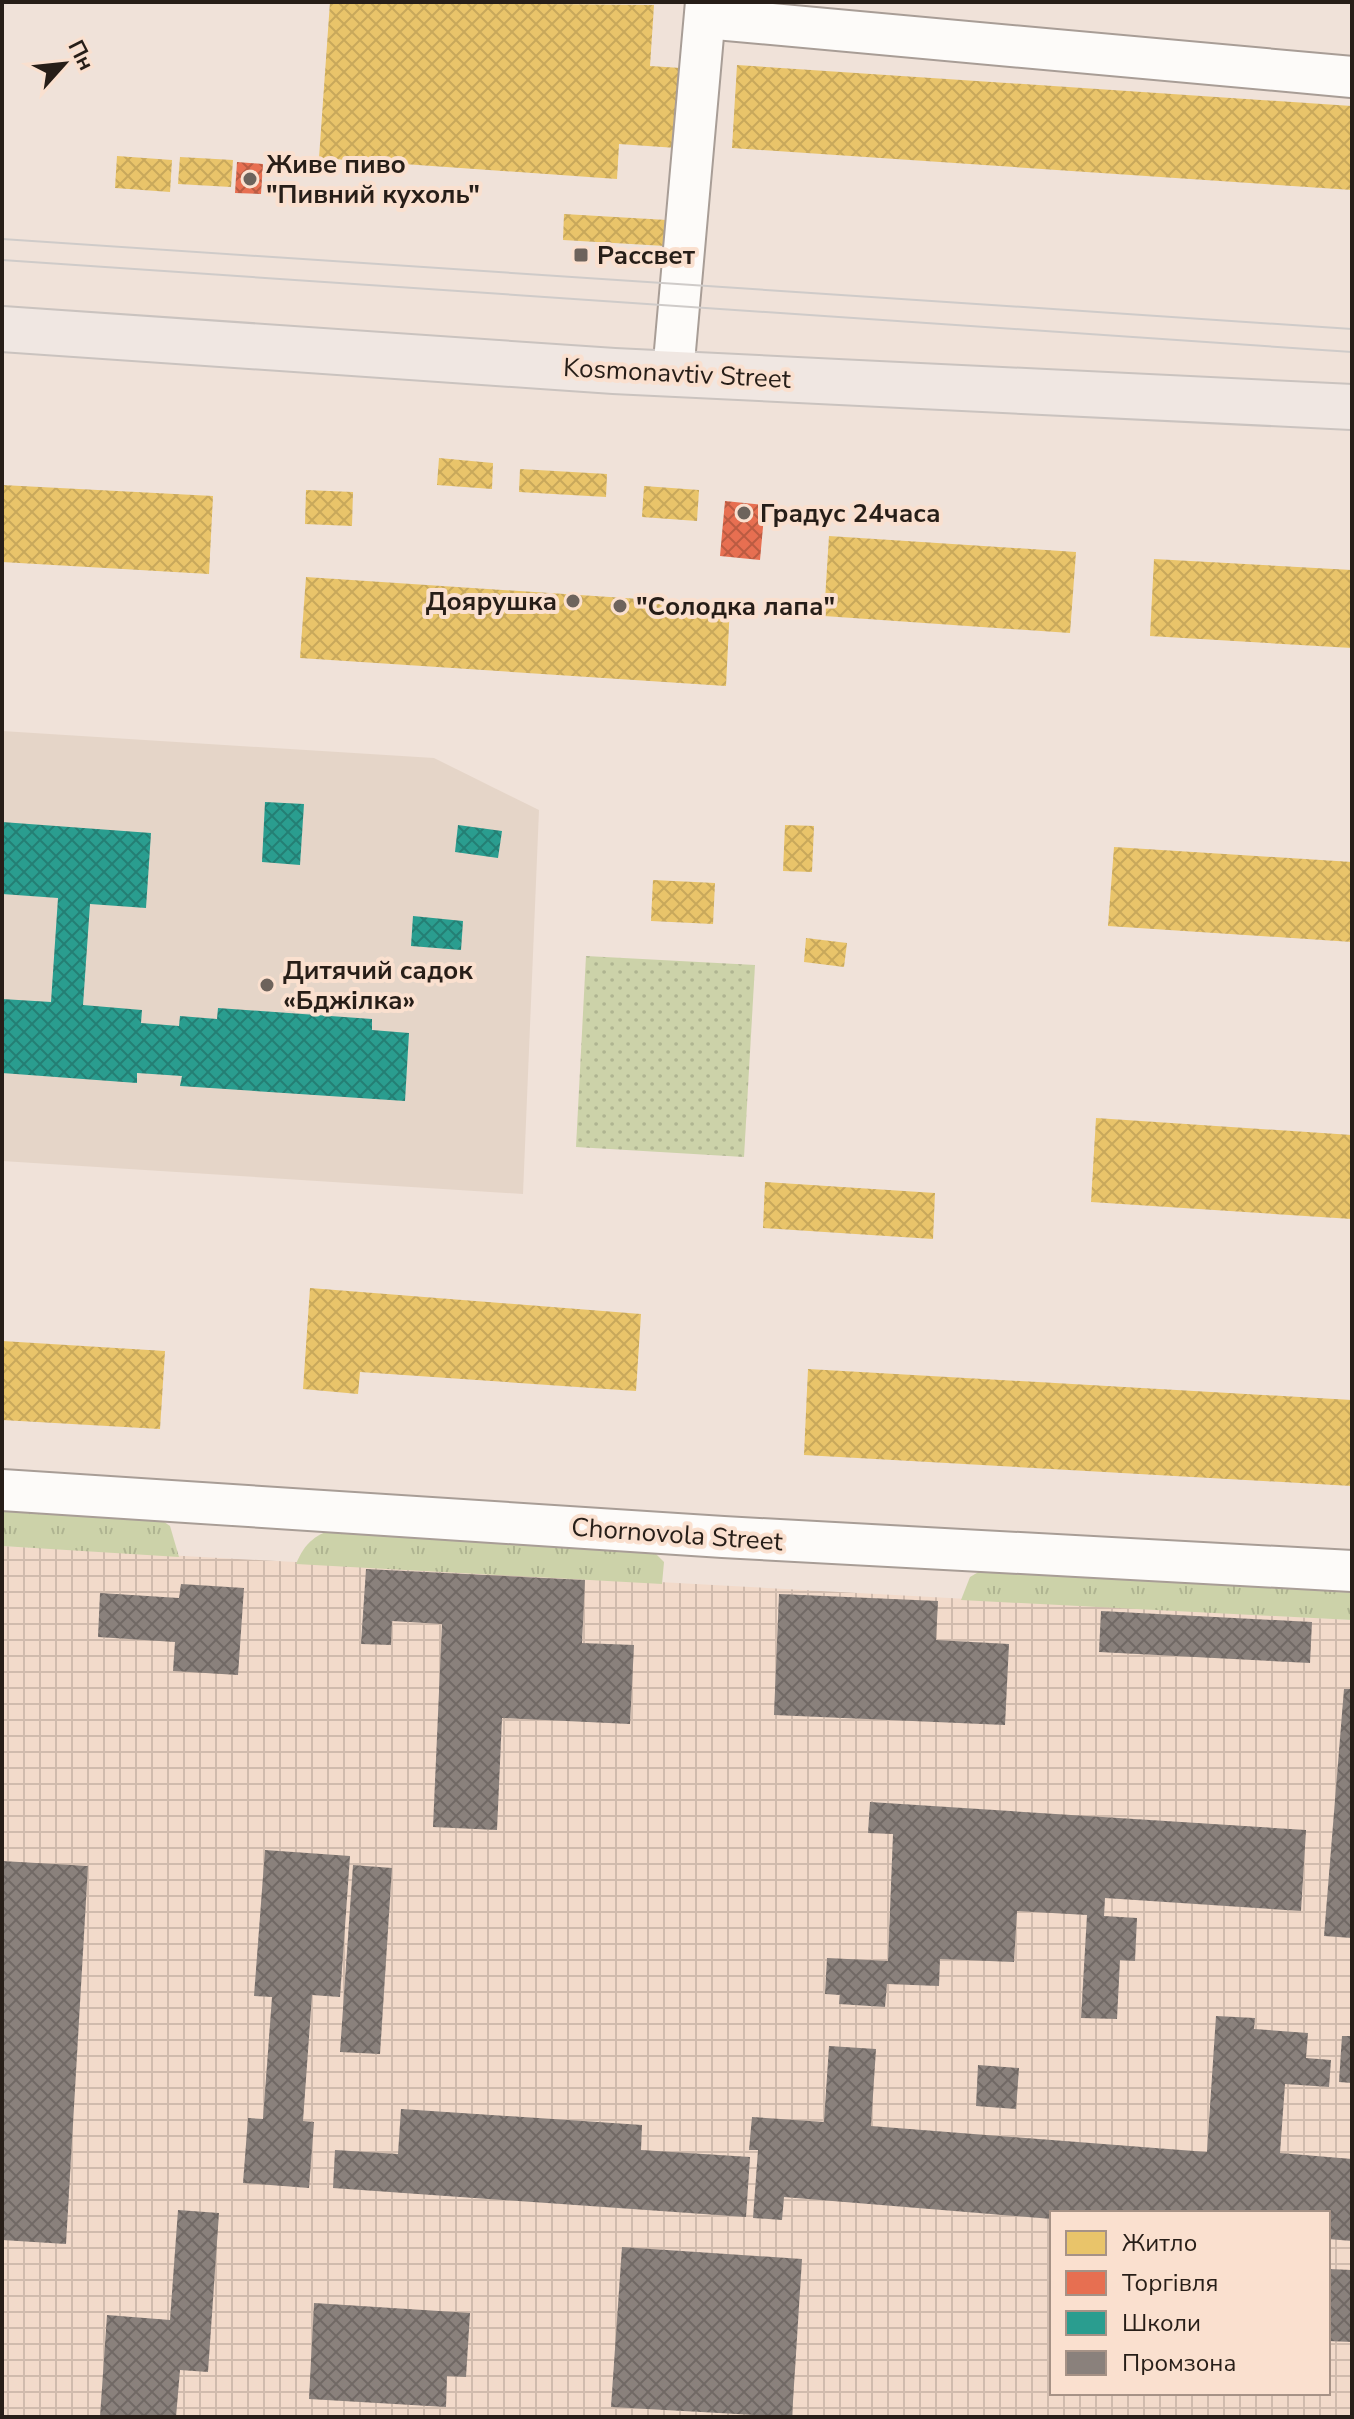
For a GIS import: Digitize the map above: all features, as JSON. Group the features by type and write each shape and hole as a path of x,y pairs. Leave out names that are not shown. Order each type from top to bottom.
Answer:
{"main road":[{"name":"Kosmonavtiv Street","path":"2,329 673,373 1352,407"}],"street":[{"path":"673,373 706,10 1352,77"},
{"name":"Chornovola Street","path":"2,1490 723,1537 1352,1571"}],"shaded area":[{"name":"Дитячий садок «Бджілка»","path":"2,731 434,758 539,810 523,1194 2,1161"},
{"path":"2,1546 1352,1620 1352,2417 2,2417"}],"green space":[{"path":"586,956 755,965 744,1157 576,1147"},
{"path":"2,1508 157,1517 170,1526 179,1557 2,1546"},
{"path":"339,1527 650,1548 664,1562 662,1584 296,1564 312,1540"},
{"path":"982,1570 1352,1591 1352,1620 961,1600 970,1577"}],"building: Житло":[{"path":"330,2 654,5 650,66 696,69 691,149 619,144 617,179 319,158"},
{"path":"737,65 1352,106 1352,190 732,148"},
{"path":"117,156 172,160 170,192 115,188"},
{"path":"180,157 233,160 231,187 178,184"},
{"path":"564,214 667,220 665,246 563,240"},
{"path":"439,458 493,463 492,489 437,485"},
{"path":"520,469 607,474 606,497 519,492"},
{"path":"2,485 213,496 209,574 2,562"},
{"path":"644,486 699,490 697,521 642,517"},
{"path":"306,490 353,492 352,526 305,524"},
{"path":"829,536 1076,552 1070,633 824,616"},
{"path":"1154,559 1352,570 1352,648 1150,636"},
{"path":"306,577 730,605 726,686 300,658"},
{"path":"785,825 814,826 812,872 783,871"},
{"path":"1114,847 1352,862 1352,942 1108,926"},
{"path":"653,880 715,883 713,924 651,921"},
{"path":"806,938 847,943 844,967 804,962"},
{"path":"1096,1118 1352,1135 1352,1219 1091,1202"},
{"path":"765,1182 935,1193 933,1239 763,1228"},
{"path":"310,1288 641,1314 636,1391 360,1372 358,1394 303,1389"},
{"path":"2,1341 165,1351 160,1429 2,1420"},
{"path":"808,1369 1352,1400 1352,1486 804,1455"}],"building: Торгівля":[{"path":"237,162 263,164 261,194 235,193"},
{"path":"725,501 765,505 760,560 720,556"}],"building: Школи":[{"path":"265,802 304,804 300,865 262,862"},
{"path":"2,822 151,833 146,908 90,904 83,1005 142,1010 141,1023 179,1026 180,1016 217,1019 218,1008 372,1019 372,1030 409,1033 405,1101 180,1086 182,1076 137,1073 137,1083 2,1073 2,999 51,1002 58,898 2,894"},
{"path":"458,825 502,831 498,858 455,852"},
{"path":"413,916 463,921 461,950 411,946"}],"building: Промзона":[{"path":"366,1569 585,1580 582,1643 634,1645 630,1724 502,1718 497,1830 433,1827 442,1624 392,1621 391,1645 361,1644"},
{"path":"181,1584 244,1588 238,1675 173,1671 175,1642 98,1637 100,1593 179,1598"},
{"path":"779,1594 938,1601 936,1640 1009,1644 1005,1725 774,1715"},
{"path":"1101,1611 1312,1622 1310,1663 1099,1652"},
{"path":"1344,1689 1352,1689 1352,1938 1324,1936"},
{"path":"870,1802 1306,1830 1301,1911 1105,1898 1104,1916 1137,1918 1135,1961 1120,1960 1117,2019 1081,2018 1087,1915 1017,1911 1014,1962 940,1959 939,1986 887,1984 885,2007 839,2004 840,1995 825,1994 827,1958 888,1961 893,1834 868,1833"},
{"path":"265,1850 350,1856 340,1997 312,1995 303,2121 314,2122 309,2188 243,2183 248,2118 263,2119 272,1997 254,1996"},
{"path":"2,1861 88,1866 66,2244 2,2240"},
{"path":"353,1865 392,1868 380,2054 340,2052"},
{"path":"1216,2016 1255,2018 1254,2029 1308,2033 1306,2058 1331,2060 1329,2087 1285,2084 1280,2153 1352,2159 1352,2241 1330,2239 1330,2211 1050,2211 1050,2219 784,2197 782,2220 753,2218 758,2150 749,2150 752,2117 824,2122 829,2046 876,2049 871,2126 1207,2152"},
{"path":"1342,2036 1352,2036 1352,2083 1339,2082"},
{"path":"978,2065 1019,2068 1016,2109 976,2106"},
{"path":"401,2109 642,2125 641,2150 750,2157 746,2217 333,2188 335,2150 398,2154"},
{"path":"178,2210 219,2213 208,2372 180,2370 176,2417 100,2417 107,2315 170,2320"},
{"path":"622,2247 802,2259 792,2417 611,2407"},
{"path":"1330,2269 1352,2270 1352,2342 1330,2341"},
{"path":"314,2303 470,2313 466,2377 447,2376 446,2407 309,2399"}],"tram line":[{"path":"2,239 1352,329"},
{"path":"2,260 1352,352"}],"place":[{"name":"Живе пиво \"Пивний кухоль\"","path":"250,179"},
{"name":"Рассвет","path":"581,255"},
{"name":"Градус 24часа","path":"744,513"},
{"name":"Доярушка","path":"573,601"},
{"name":"\"Солодка лапа\"","path":"620,606"},
{"name":"Дитячий садок «Бджілка»","path":"267,985"}]}
